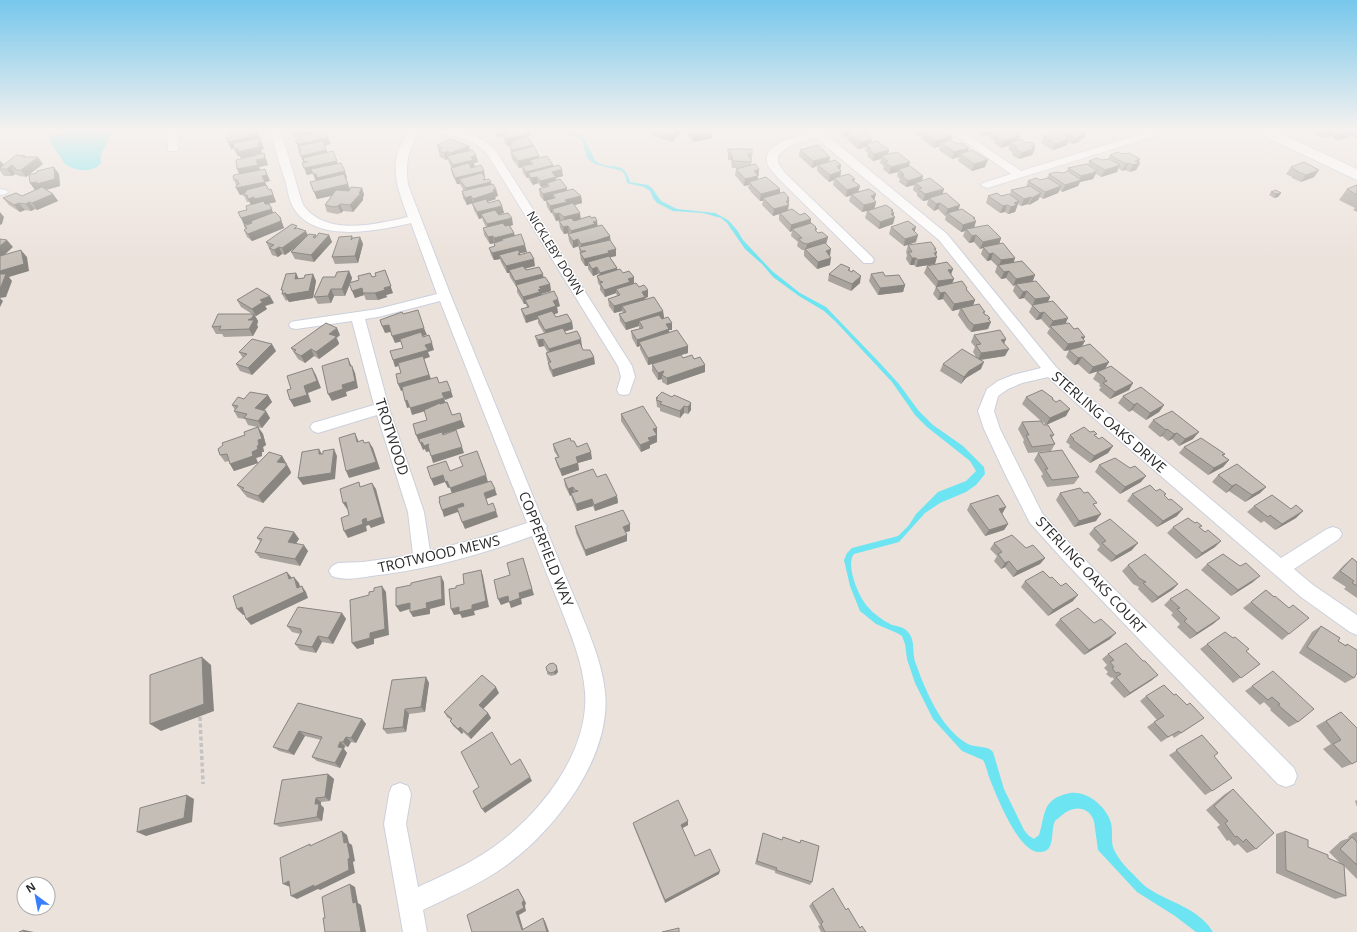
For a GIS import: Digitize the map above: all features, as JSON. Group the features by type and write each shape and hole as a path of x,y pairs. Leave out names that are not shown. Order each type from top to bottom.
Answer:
{"street":[{"path":"288,173 298,206 312,221 332,227 343,228 393,224 414,219"},
{"name":"COPPERFIELD WAY","path":"400,173 402,185 414,219 444,296 538,526 578,629 589,662 595,711 587,742 575,769 553,807 523,838 489,864 409,904"},
{"name":"NICKLEBY DOWN","path":"505,173 625,366 628,377 624,390"},
{"path":"780,173 868,260"},
{"name":"STERLING OAKS DRIVE","path":"866,173 943,237 1051,371 1100,416 1280,568 1323,603 1357,626"},
{"path":"987,185 1025,173"},
{"path":"296,325 395,309 444,296"},
{"name":"TROTWOOD","path":"357,316 382,408 416,512 422,560"},
{"name":"STERLING OAKS COURT","path":"1051,371 1018,379 1003,385 992,393 986,411 992,429 1036,518 1074,560 1286,776"},
{"path":"318,427 382,408"},
{"name":"TROTWOOD MEWS","path":"338,571 383,568 422,560 504,540 538,526"},
{"path":"1280,568 1333,534"},
{"path":"400,794 395,824 415,932"}],"path":[{"path":"200,717 203,784"}],"water":[{"path":"624,173 627,173 630,182 648,185 652,188 661,201 677,209 715,213 728,220 743,240 772,271 800,293 826,307 899,384 918,410 933,425 963,446 984,467 985,474 976,485 966,492 940,503 925,513 899,542 854,554 851,566 857,589 864,603 876,615 892,625 906,630 912,638 915,660 922,680 934,706 949,728 968,744 985,747 993,752 1004,789 1024,830 1029,836 1034,839 1039,835 1046,808 1054,799 1070,793 1083,794 1089,797 1101,806 1109,817 1112,826 1112,841 1114,850 1127,869 1146,887 1155,893 1191,911 1207,924 1213,932 1196,932 1175,916 1137,892 1098,850 1094,821 1092,816 1085,810 1071,810 1055,821 1051,845 1047,850 1038,852 1030,849 1022,842 1008,820 983,760 962,751 933,719 915,683 907,659 905,644 902,636 876,624 860,611 850,586 844,560 847,553 852,548 898,536 909,525 916,514 938,492 966,481 976,471 970,461 927,427 915,415 892,382 835,321 824,311 799,296 773,277 762,264 745,249 727,223 721,218 703,213 673,211 657,203 650,191 644,187 627,183"}],"building":[{"path":"55,173 55,179 37,184 37,182 30,183 29,175"},
{"path":"266,173 267,175 262,176 265,182 236,188 239,184 237,180 234,180 234,175"},
{"path":"335,173 317,178 316,174 313,174"},
{"path":"453,173 474,173 455,178"},
{"path":"482,173 485,178 483,180 489,179 491,182 466,188 459,179"},
{"path":"528,173 553,173 556,177 540,181 537,177 531,178"},
{"path":"740,173 756,173 758,176 745,179"},
{"path":"903,173 920,173 923,176 908,181 901,175 904,175"},
{"path":"1072,173 1081,180 1065,185 1049,174"},
{"path":"1077,173 1090,173 1081,176"},
{"path":"344,174 348,184 314,192 310,182"},
{"path":"849,174 855,179 852,180 860,186 847,190 834,178"},
{"path":"766,177 780,189 761,194 749,182"},
{"path":"930,178 944,189 925,194 918,189 922,188 915,183"},
{"path":"1036,178 1040,180 1048,178 1061,186 1045,192 1028,181"},
{"path":"560,179 567,188 543,194 539,189 549,186 547,183"},
{"path":"493,184 496,189 493,190 494,192 473,199 471,196 465,198 462,191"},
{"path":"266,185 269,190 271,189 273,195 248,199 247,195 243,195 246,190"},
{"path":"1357,185 1357,195 1347,189"},
{"path":"1030,186 1041,193 1032,198 1024,199 1011,190"},
{"path":"42,187 53,194 32,203 19,203 14,205 3,198 16,193 22,196"},
{"path":"351,187 362,188 359,193 361,193 350,205 340,204 334,207 325,205 336,190 349,191"},
{"path":"573,189 581,196 565,200 567,202 550,206 546,200 555,198 553,194"},
{"path":"869,189 876,194 871,196 876,202 864,205 851,194"},
{"path":"1276,190 1281,193 1276,194 1271,192"},
{"path":"784,192 789,198 787,198 789,201 786,201 789,205 774,209 763,198"},
{"path":"946,193 960,205 948,209 940,203 936,204 929,198"},
{"path":"997,193 1001,196 1009,194 1019,201 1014,203 1017,205 1011,207 1007,205 1003,206 988,196"},
{"path":"486,199 488,203 499,200 502,206 477,212 472,203"},
{"path":"264,201 265,204 269,204 272,209 241,218 238,212 247,210 246,206"},
{"path":"573,203 580,213 564,217 559,213 555,214 552,209"},
{"path":"886,205 893,210 891,211 894,213 891,214 895,217 880,222 867,211"},
{"path":"792,209 800,215 805,213 811,219 791,225 780,213"},
{"path":"962,209 975,218 973,218 976,221 963,225 947,213"},
{"path":"495,210 499,215 508,213 512,218 487,224 481,214"},
{"path":"275,212 280,217 281,221 248,234 244,230 247,228 244,226 252,223 251,221"},
{"path":"590,216 591,218 595,217 597,221 593,222 595,224 571,231 568,226 563,227 559,221 571,218 574,221"},
{"path":"908,221 916,227 912,229 918,235 905,239 891,227"},
{"path":"503,223 505,226 509,225 514,233 494,238 493,236 488,237 483,228"},
{"path":"811,223 816,227 815,228 817,229 815,230 818,233 822,232 828,237 807,244 798,239 802,238 792,229"},
{"path":"292,224 297,226 294,229 297,228 306,231 282,248 279,247 274,250 269,248 274,245 266,242"},
{"path":"602,225 610,236 595,241 581,244 578,239 573,241 568,234"},
{"path":"988,225 1001,238 983,242 976,235 972,236 966,229"},
{"path":"319,233 329,235 311,255 291,252 309,234 316,235 313,237 315,238"},
{"path":"521,234 525,245 492,253 489,248 495,246 494,243 503,240 502,239"},
{"path":"352,236 351,240 353,238 360,237 355,256 332,257 339,237"},
{"path":"0,239 7,240 0,246"},
{"path":"610,240 616,249 608,251 609,253 584,259 580,253 586,251 581,251 579,247"},
{"path":"931,242 936,249 934,249 937,252 934,253 937,257 918,260 916,258 912,258 908,252 912,252 908,245"},
{"path":"825,243 831,249 826,251 831,258 818,262 805,249"},
{"path":"1003,243 1015,258 1001,260 993,253 989,254 983,247"},
{"path":"21,250 24,264 0,271 0,256"},
{"path":"518,250 520,253 518,254 519,255 530,252 534,259 506,266 499,255"},
{"path":"609,256 617,268 600,273 597,267 592,269 588,262"},
{"path":"1022,261 1035,275 1016,279 1009,271 1004,272 998,265"},
{"path":"947,262 953,269 948,270 954,279 938,281 927,266"},
{"path":"841,264 850,268 848,270 852,272 853,270 861,276 852,284 829,274"},
{"path":"523,266 526,270 539,267 543,274 515,281 509,270"},
{"path":"620,269 623,273 629,271 634,277 628,279 630,282 604,290 600,283 603,282 600,281 597,276"},
{"path":"385,270 391,286 384,288 385,290 375,293 363,293 362,288 352,291 349,283 359,280 358,276 370,273 372,277 376,276 375,273"},
{"path":"349,271 342,289 331,289 328,296 314,297 323,277 335,277 337,272"},
{"path":"883,272 885,276 899,275 905,285 880,288 871,274"},
{"path":"296,273 295,279 304,278 305,275 313,274 309,291 285,295 286,293 282,294 283,290 281,290 286,274"},
{"path":"0,274 6,274 0,289"},
{"path":"545,277 550,284 539,287 541,289 538,290 540,292 523,297 516,285"},
{"path":"962,281 967,288 966,289 975,300 954,304 945,292 940,293 936,287"},
{"path":"1036,281 1050,297 1035,299 1027,291 1023,292 1016,284"},
{"path":"636,283 639,287 644,285 648,290 642,292 645,297 614,306 608,299 620,295 616,289"},
{"path":"257,288 270,296 260,300 263,302 252,309 237,300"},
{"path":"554,291 558,299 553,301 556,306 525,316 521,309 529,307 525,300"},
{"path":"654,297 663,311 625,323 619,314 626,312 622,306"},
{"path":"1053,301 1068,318 1053,321 1044,312 1040,313 1032,305"},
{"path":"979,304 985,312 983,312 985,315 990,318 988,319 991,322 974,325 969,321 961,308"},
{"path":"418,310 424,328 392,336 389,325 382,326 380,320 402,312 403,314"},
{"path":"552,311 556,317 567,314 572,322 545,330 537,316"},
{"path":"218,314 254,314 252,318 248,320 254,320 249,329 219,330 221,326 212,327"},
{"path":"659,315 662,319 668,317 672,323 666,324 669,329 637,340 631,331 643,328 639,321"},
{"path":"326,323 337,328 329,334 336,336 335,338 316,352 311,349 301,356 294,352 296,350 291,348"},
{"path":"1069,323 1074,329 1078,328 1085,337 1081,337 1085,341 1068,344 1050,326"},
{"path":"563,328 566,334 577,331 581,339 549,349 543,339 538,340 535,336"},
{"path":"677,330 688,346 648,358 639,342"},
{"path":"1000,330 1006,339 1001,340 1009,349 981,353 976,345 981,344 974,335"},
{"path":"421,332 423,337 429,335 432,343 425,345 428,350 393,360 390,351 403,348 400,339"},
{"path":"252,339 272,344 248,368 236,364 247,354 239,352"},
{"path":"580,343 583,350 590,350 594,357 552,370 548,363 551,362 546,353"},
{"path":"1090,344 1109,362 1093,367 1082,357 1078,358 1069,350"},
{"path":"962,349 984,362 969,371 964,377 943,364"},
{"path":"681,355 683,358 692,355 694,359 700,357 705,365 667,378 662,375 664,371 658,373 652,364"},
{"path":"423,356 429,375 398,384 396,374 401,373 398,363"},
{"path":"348,358 350,366 352,366 355,381 342,385 343,389 328,394 322,366"},
{"path":"1111,366 1133,383 1115,392 1103,383 1107,381 1097,372"},
{"path":"312,368 317,381 304,386 307,395 290,400 287,390 291,389 287,376"},
{"path":"437,377 439,383 447,381 451,391 442,393 444,398 410,408 407,400 405,401 402,387"},
{"path":"1141,387 1164,405 1150,413 1137,403 1134,405 1123,396"},
{"path":"1042,390 1056,402 1060,400 1070,409 1050,418 1026,397"},
{"path":"250,392 268,395 255,408 266,411 258,421 244,418 247,414 234,411 238,406 232,405 238,397 244,399"},
{"path":"662,392 672,397 674,395 691,403 688,407 684,406 680,411 660,404 662,402 656,400 658,398 656,398"},
{"path":"447,402 452,415 460,413 462,420 416,435 413,424 427,420 424,410 440,403"},
{"path":"643,406 657,428 653,429 657,435 648,438 650,441 640,445 621,414"},
{"path":"1172,411 1199,432 1185,439 1177,433 1174,434 1167,429 1166,430 1153,420"},
{"path":"1041,421 1044,425 1048,425 1054,435 1050,435 1055,444 1032,447 1026,435 1029,435 1022,422"},
{"path":"258,427 262,439 258,440 258,449 252,452 253,456 230,464 227,454 220,455 218,449 223,445 222,443 245,435 244,432"},
{"path":"1084,427 1090,432 1094,431 1097,434 1094,435 1099,439 1102,437 1113,446 1094,456 1073,440 1074,439 1070,435"},
{"path":"456,430 462,447 431,456 428,446 429,444 424,446 422,442 420,443 419,439 442,432 443,435"},
{"path":"355,433 357,442 363,440 364,443 369,442 376,462 346,471 339,438"},
{"path":"570,438 571,441 574,441 577,447 587,443 591,452 576,457 578,463 560,469 555,458 559,457 553,444"},
{"path":"1201,438 1225,454 1222,455 1229,460 1214,468 1184,447"},
{"path":"319,449 319,454 323,454 323,451 334,449 331,473 298,478 302,452"},
{"path":"1062,450 1079,477 1052,480 1045,469 1048,469 1038,453"},
{"path":"477,451 486,475 450,488 447,481 445,482 443,475 431,479 427,467 446,461 450,471 463,466 459,457"},
{"path":"269,452 282,456 277,462 286,463 286,466 258,496 242,490 244,488 237,485"},
{"path":"1115,458 1130,468 1135,466 1146,476 1125,487 1099,465"},
{"path":"1237,464 1266,487 1252,495 1236,484 1232,486 1218,475"},
{"path":"593,469 597,477 606,474 617,496 594,505 592,499 576,504 571,493 578,491 573,487 568,489 564,479"},
{"path":"491,481 495,489 484,493 488,505 493,503 496,511 462,522 457,508 464,506 463,503 442,510 439,497"},
{"path":"359,482 360,487 372,483 382,517 367,522 366,518 362,520 363,524 344,531 341,518 349,515 346,502 343,503 340,489"},
{"path":"1150,485 1156,491 1160,489 1166,494 1164,495 1169,500 1171,499 1183,509 1163,521 1132,494"},
{"path":"1080,488 1084,493 1088,492 1097,503 1093,504 1101,514 1079,521 1060,493"},
{"path":"998,495 1006,507 999,509 1008,524 989,530 970,504"},
{"path":"1272,495 1291,509 1296,505 1303,511 1282,524 1270,515 1268,517 1254,506"},
{"path":"623,510 630,524 623,527 627,535 585,550 575,526"},
{"path":"1188,518 1195,523 1197,522 1202,526 1199,527 1205,532 1208,530 1221,541 1202,553 1173,527"},
{"path":"1110,519 1138,543 1116,556 1102,543 1106,541 1094,528"},
{"path":"265,527 294,532 288,542 304,545 295,559 255,552 262,539 257,538"},
{"path":"1012,535 1026,548 1033,545 1045,558 1017,571 1009,561 1005,563 998,554 1002,552 994,543"},
{"path":"1145,554 1178,584 1158,597 1143,583 1146,582 1139,578 1128,565"},
{"path":"1223,554 1240,566 1246,563 1260,576 1238,590 1207,564"},
{"path":"523,558 532,589 519,593 520,598 509,602 508,596 498,599 494,580 510,575 507,563"},
{"path":"1352,558 1357,562 1357,586 1352,583 1354,581 1340,571"},
{"path":"481,570 486,601 472,605 472,609 459,612 459,607 451,609 449,589 456,588 456,586 464,584 463,574"},
{"path":"1043,571 1061,586 1066,583 1078,595 1053,610 1025,581"},
{"path":"287,572 289,579 294,577 297,588 302,586 304,592 246,619 242,607 237,609 233,596"},
{"path":"441,576 442,599 426,603 427,608 410,612 410,603 396,606 396,588"},
{"path":"382,586 385,629 370,633 370,638 352,643 350,600 369,595 369,592 374,591 374,588"},
{"path":"1187,589 1220,618 1197,633 1184,621 1187,619 1177,609 1180,608 1170,599"},
{"path":"1266,590 1289,608 1293,605 1309,618 1289,634 1251,602"},
{"path":"298,607 342,613 328,638 318,636 312,647 295,644 302,631 300,631 301,629 287,626"},
{"path":"1078,608 1094,623 1101,619 1116,633 1089,650 1060,619"},
{"path":"1321,626 1340,638 1338,641 1357,650 1357,673 1354,678 1307,647"},
{"path":"1225,632 1233,638 1235,637 1249,649 1246,651 1260,664 1241,678 1207,644"},
{"path":"1126,643 1158,675 1130,693 1116,677 1121,674 1118,672 1116,673 1112,668 1114,667 1110,662 1114,660 1108,654"},
{"path":"202,657 204,704 150,724 150,675"},
{"path":"553,663 556,665 557,669 550,673 547,671 546,667"},
{"path":"1273,671 1314,709 1298,722 1278,705 1280,704 1272,697 1268,700 1252,686"},
{"path":"482,675 496,687 479,705 488,713 468,734 460,727 458,729 450,721 452,719 444,712"},
{"path":"426,677 421,707 405,709 403,727 383,729 392,680"},
{"path":"1164,685 1187,705 1190,703 1204,718 1181,733 1179,731 1168,737 1154,722 1164,716 1146,696"},
{"path":"298,703 362,719 351,738 346,737 343,742 340,742 338,747 343,748 335,763 312,757 322,737 299,731 288,751 273,747"},
{"path":"1341,712 1357,728 1357,761 1352,764 1333,744 1341,740 1326,721"},
{"path":"492,732 511,765 520,759 530,777 482,809 473,791 479,787 461,752"},
{"path":"1202,735 1218,753 1214,756 1232,778 1212,791 1176,750"},
{"path":"328,774 325,797 316,798 315,804 319,804 317,817 274,824 282,780"},
{"path":"1233,789 1274,833 1256,849 1246,839 1243,842 1237,836 1235,837 1225,823 1228,821 1214,806"},
{"path":"187,795 184,818 137,832 140,808"},
{"path":"678,800 688,821 681,825 695,856 710,849 720,871 665,900 633,823"},
{"path":"342,831 344,843 347,842 350,858 348,859 349,870 291,896 289,881 283,884 280,858"},
{"path":"1285,831 1308,840 1308,847 1328,855 1328,858 1344,865 1346,896 1286,870"},
{"path":"763,833 782,840 783,837 800,843 801,840 819,846 812,882 776,870 777,868 757,861"},
{"path":"1352,837 1357,842 1357,865 1340,849"},
{"path":"350,884 353,903 356,902 361,932 325,932 322,897"},
{"path":"833,888 846,910 848,908 860,928 862,926 866,932 825,932 821,924 823,922 812,903"},
{"path":"518,889 524,900 522,903 524,908 516,912 522,930 543,918 547,932 472,932 467,915"},
{"path":"679,928 679,932 662,932"}]}
